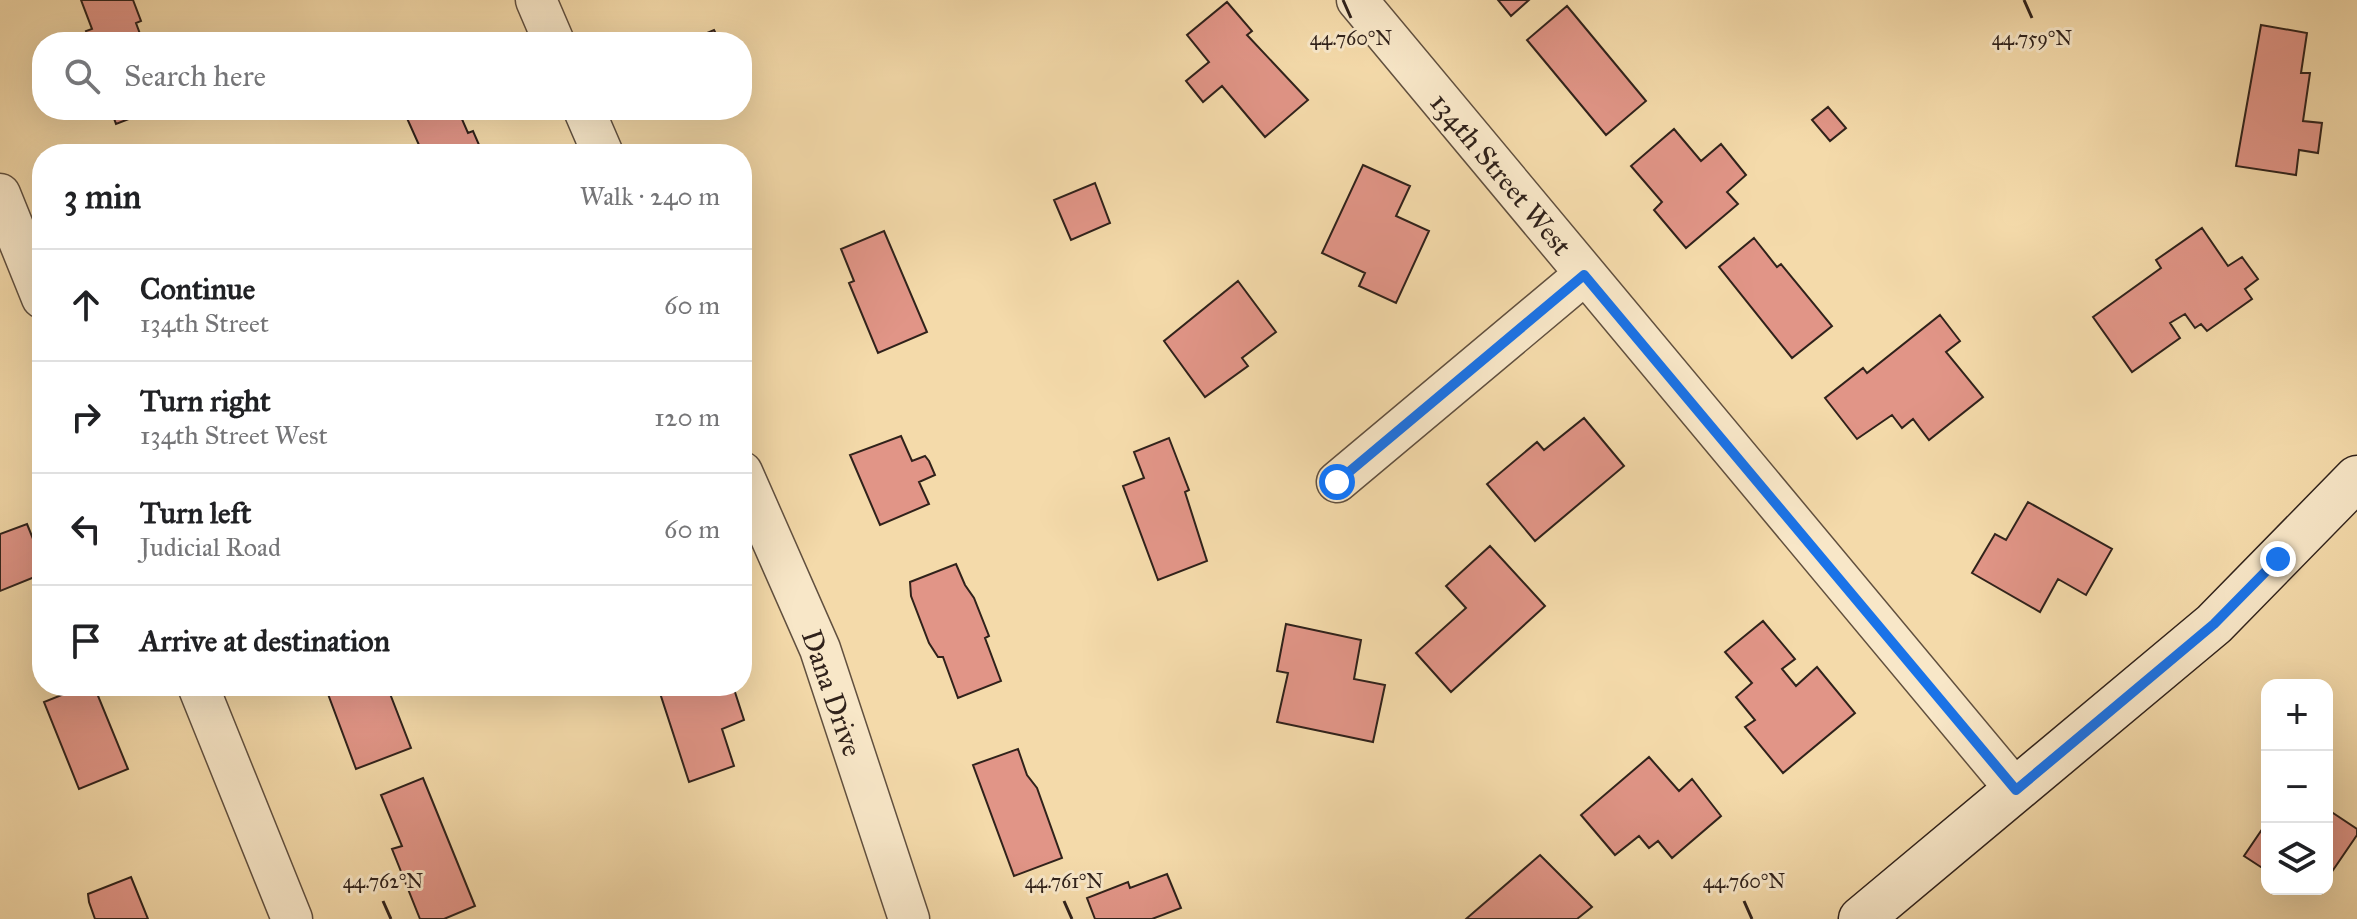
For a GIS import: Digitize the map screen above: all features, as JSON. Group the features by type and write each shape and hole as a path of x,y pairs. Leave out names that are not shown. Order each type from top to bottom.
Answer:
{"street":[{"path":"536,0 550,32"},
{"name":"134th Street West","path":"1357,0 2016,790"},
{"path":"588,120 599,144"},
{"path":"0,194 32,273"},
{"path":"1337,482 1584,275"},
{"path":"1861,919 2214,624 2357,478"},
{"name":"Dana Drive","path":"752,495 820,649 909,919"},
{"path":"202,696 292,919"}],"building":[{"path":"81,0 133,0 141,21 136,23 139,32 86,32 92,29"},
{"path":"1498,0 1529,0 1511,16"},
{"path":"1227,2 1252,31 1247,35 1308,100 1265,137 1222,86 1203,102 1186,81 1209,62 1187,35"},
{"path":"1567,6 1646,101 1606,135 1527,40"},
{"path":"2261,25 2307,33 2301,73 2310,73 2303,121 2322,123 2318,153 2299,150 2296,175 2236,166"},
{"path":"1828,107 1846,128 1830,141 1812,120"},
{"path":"408,120 462,120 468,133 473,131 479,144 419,144"},
{"path":"1674,129 1701,161 1721,144 1746,175 1727,192 1738,204 1686,248 1654,210 1662,202 1631,166"},
{"path":"1363,165 1410,186 1396,216 1429,231 1396,303 1359,286 1365,273 1322,253"},
{"path":"1095,183 1110,223 1071,240 1054,200"},
{"path":"2202,228 2228,266 2242,257 2258,279 2245,289 2252,299 2207,331 2201,324 2195,328 2185,314 2170,323 2180,338 2132,372 2093,317 2161,268 2156,260"},
{"path":"884,231 927,332 878,353 849,283 854,281 841,249"},
{"path":"1754,238 1777,267 1781,264 1832,326 1792,358 1719,267"},
{"path":"1238,281 1276,332 1242,358 1248,366 1205,397 1164,341"},
{"path":"1940,315 1960,341 1946,352 1983,397 1929,440 1913,419 1902,428 1892,415 1857,439 1825,398 1863,368 1867,373"},
{"path":"1584,418 1624,466 1535,541 1487,484 1537,442 1544,450"},
{"path":"901,436 912,461 925,456 935,475 919,482 929,504 880,525 850,455"},
{"path":"1169,438 1189,490 1185,492 1207,561 1158,580 1123,486 1144,478 1134,452"},
{"path":"2028,502 2112,549 2086,595 2058,579 2040,612 1972,573 1995,534 2006,540"},
{"path":"27,524 32,536 32,578 0,591 0,534"},
{"path":"1490,546 1545,606 1451,692 1416,653 1466,608 1446,586"},
{"path":"956,564 989,636 985,638 1001,681 958,698 943,657 938,657 929,643 911,596 910,582"},
{"path":"1763,621 1795,659 1782,669 1796,686 1817,667 1855,713 1783,773 1745,727 1755,720 1736,697 1752,683 1725,652"},
{"path":"1286,624 1361,640 1354,679 1385,685 1373,742 1277,722 1288,673 1277,671"},
{"path":"59,696 98,696 128,769 79,789 44,702"},
{"path":"329,696 391,696 411,748 356,769"},
{"path":"661,696 736,696 744,720 722,729 734,766 689,782"},
{"path":"1018,749 1027,775 1037,788 1062,858 1014,876 973,765"},
{"path":"1649,757 1679,791 1692,779 1721,816 1672,858 1658,841 1649,848 1639,836 1615,855 1581,815"},
{"path":"423,778 475,906 444,919 420,919 392,849 402,846 381,795"},
{"path":"2333,813 2357,829 2357,835 2333,870"},
{"path":"2261,831 2261,867 2244,856"},
{"path":"1540,855 1592,907 1577,919 1466,919"},
{"path":"1167,874 1181,908 1152,919 1095,919 1087,898 1128,882 1130,888"},
{"path":"131,877 148,919 95,919 88,894"}],"route":[{"path":"1337,482 1584,275 2016,790 2214,624 2278,559"}]}
